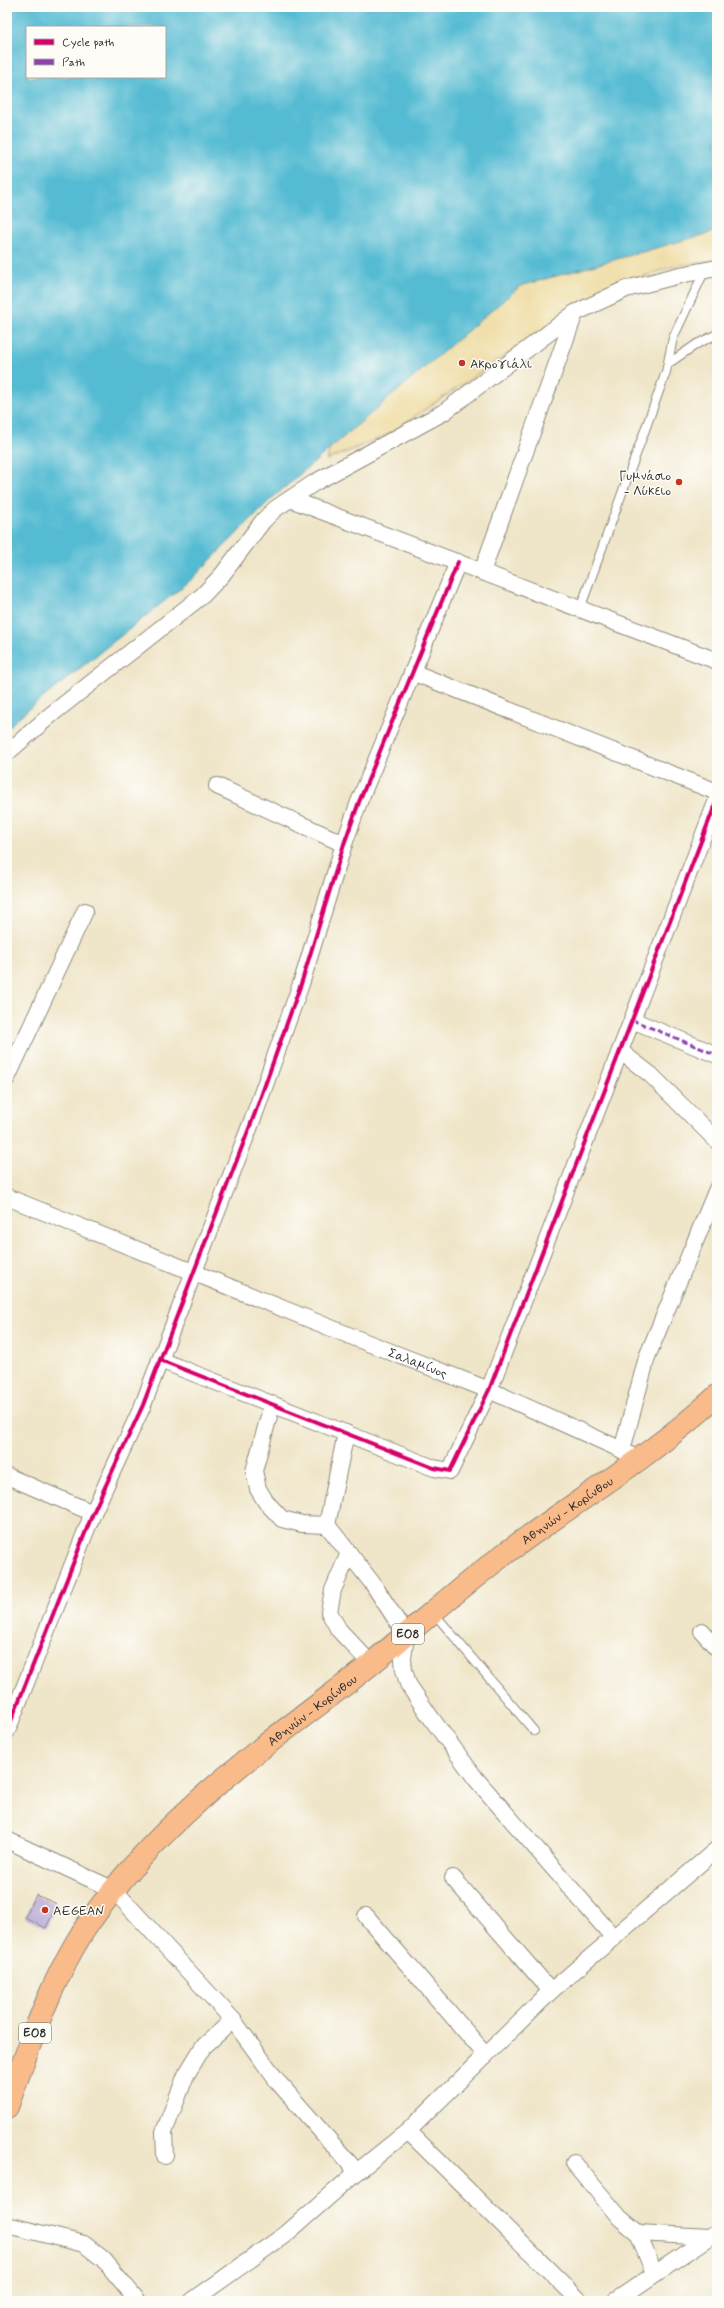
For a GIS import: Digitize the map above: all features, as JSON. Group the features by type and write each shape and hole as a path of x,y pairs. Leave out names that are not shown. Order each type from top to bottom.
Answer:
{"main road":[{"name":"Αθηνών - Κορίνθου","path":"7,2107 15,2075 63,1967 88,1925 137,1862 211,1788 278,1733 372,1664 406,1636 432,1611 630,1455 677,1432 717,1396"}],"street":[{"path":"7,753 53,714 203,595 222,575 263,521 290,499 314,483 444,412 575,313 599,300 626,289 711,269"},
{"path":"482,572 575,313"},
{"path":"290,499 717,661"},
{"path":"7,1731 93,1513 143,1405 302,981 344,844 412,672 458,562"},
{"path":"412,672 717,792"},
{"path":"217,786 344,844"},
{"path":"160,1360 434,1468 450,1471 489,1390 717,800"},
{"path":"7,1078 85,911"},
{"path":"632,1020 717,1055"},
{"path":"620,1051 656,1080 717,1140"},
{"path":"630,1455 647,1357 717,1188"},
{"name":"Σαλαμίνος","path":"7,1197 193,1273 489,1390 630,1455"},
{"path":"272,1405 254,1471 258,1489 266,1502 282,1519 302,1524 327,1525 374,1584 406,1636 403,1659 404,1670 408,1684 428,1715 476,1779 614,1938"},
{"path":"327,1525 346,1433"},
{"path":"7,1476 93,1513"},
{"path":"349,1553 333,1590 329,1612 339,1630 372,1664"},
{"path":"702,1631 717,1648"},
{"path":"7,1840 114,1890 234,2020 278,2082 357,2172"},
{"path":"192,2301 286,2234 357,2172 408,2131 551,1991 717,1849"},
{"path":"453,1878 551,1991"},
{"path":"366,1916 486,2055"},
{"path":"165,2156 164,2132 186,2075 203,2047 234,2020"},
{"path":"408,2131 580,2301"},
{"path":"574,2163 620,2218 638,2233 654,2273"},
{"path":"7,2225 84,2244 102,2259 138,2301"},
{"path":"638,2233 713,2235"},
{"path":"615,2301 654,2273 713,2235"}],"lane":[{"path":"580,609 670,363 673,338 711,269"},
{"path":"670,363 697,344 717,334"},
{"path":"432,1611 534,1731"}],"sand":[{"name":"Ακρογιάλι","path":"717,231 717,260 674,266 601,291 387,435 327,460 330,448 520,286"}],"water":[{"path":"7,7 717,7 717,231 520,286 270,500 191,580 20,716 7,729"}],"building":[{"path":"36,1895 57,1904 46,1928 25,1918"}],"marked path":[{"path":"632,1020 717,1055"}],"cycle path":[{"path":"7,1731 93,1513 143,1405 255,1113 302,981 344,844 359,802 458,562"},
{"path":"160,1360 434,1468 450,1471 489,1390 717,800"}],"place":[{"name":"Ακρογιάλι","path":"462,363"},
{"name":"Γυμνάσιο - Λύκειο","path":"679,482"},
{"name":"AEGEAN","path":"45,1910"}]}
